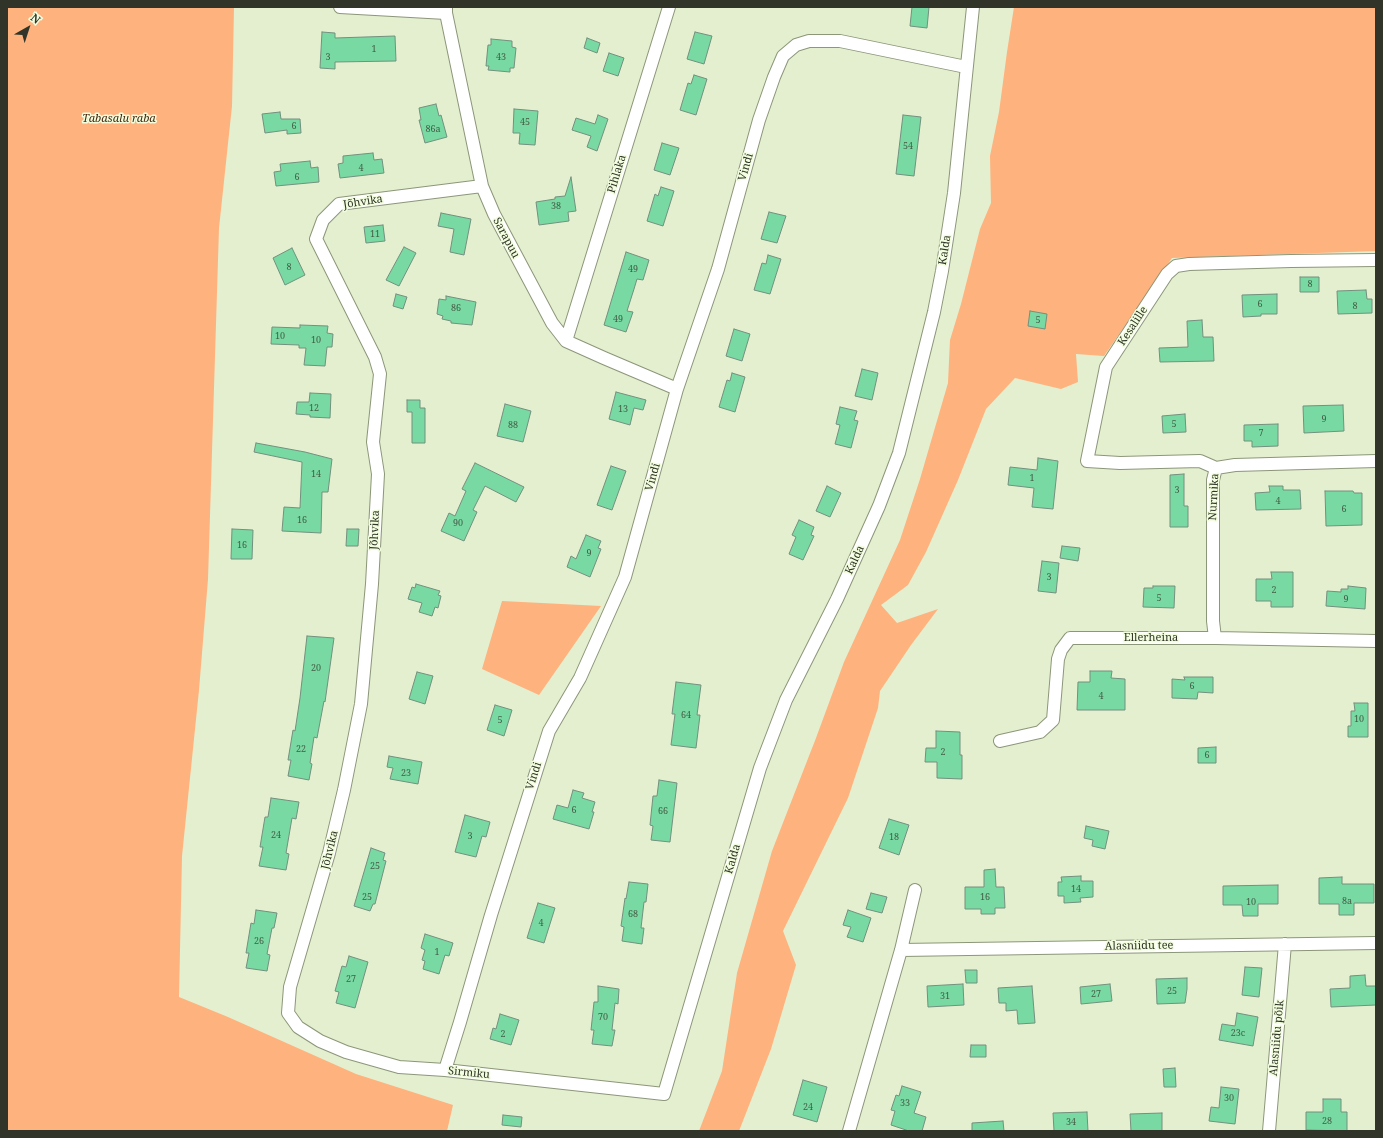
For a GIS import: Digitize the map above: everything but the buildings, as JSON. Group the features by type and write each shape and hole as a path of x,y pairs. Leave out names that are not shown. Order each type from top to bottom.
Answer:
{"street":[{"path":"340,7 446,10"},
{"name":"Pihlaka","path":"566,341 669,7"},
{"name":"Kalda","path":"664,1094 760,768 786,700 837,599 879,506 899,453 934,312 954,193 973,7"},
{"name":"Sarapuu","path":"446,10 482,186 494,214 552,323 566,341 676,389"},
{"name":"Vindi","path":"445,1070 491,915 549,732 580,678 625,577 676,389 718,270 759,120 783,56 796,45 809,41 840,41 966,67"},
{"name":"Jõhvika","path":"288,1013 290,987 329,852 361,704 372,584 378,474 373,442 380,374 375,357 316,239 323,220 339,204 482,186"},
{"name":"Kesalille","path":"1216,468 1200,461 1120,463 1087,461 1106,366 1167,274 1176,266 1190,264 1376,260"},
{"name":"Nurmika","path":"1215,638 1213,620 1213,488 1216,468 1235,465 1376,461"},
{"name":"Ellerheina","path":"1000,741 1040,732 1053,720 1058,659 1061,650 1070,638 1215,638 1376,641"},
{"path":"849,1131 902,950 916,890"},
{"name":"Alasniidu tee","path":"902,950 1376,943"},
{"name":"Alasniidu põik","path":"1269,1131 1285,944"},
{"name":"Sirmiku","path":"288,1013 298,1027 320,1041 346,1052 399,1067 445,1070 664,1094"}],"green space":[{"name":"Tabasalu raba","path":"7,7 234,7 232,106 219,228 208,579 199,690 182,856 179,997 228,1017 356,1074 453,1105 447,1131 7,1131"},
{"path":"1014,7 1376,7 1376,251 1172,258 1104,356 1076,354 1078,382 1061,389 1015,378 986,409 958,480 926,552 908,585 881,605 897,623 938,609 911,645 880,691 878,708 848,798 783,931 796,965 771,1049 739,1131 699,1131 722,1071 737,973 772,851 844,662 900,540 920,479 948,383 950,340 961,304 980,229 991,203 990,156 999,112"},
{"path":"502,601 601,606 539,695 482,669"}]}
